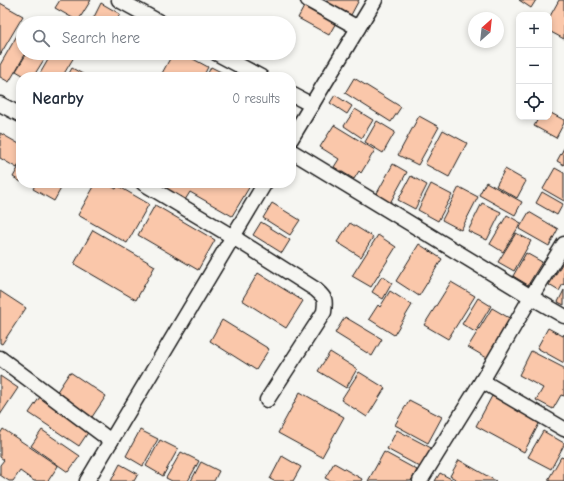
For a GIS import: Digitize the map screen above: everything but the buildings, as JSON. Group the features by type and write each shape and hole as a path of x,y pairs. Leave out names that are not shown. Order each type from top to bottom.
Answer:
{"street":[{"path":"119,0 148,16"},
{"path":"308,0 358,28"},
{"path":"296,131 375,0"},
{"path":"229,60 251,72"},
{"path":"296,97 312,105"},
{"path":"0,104 16,112"},
{"path":"296,154 564,316"},
{"path":"151,188 315,289 323,297 325,301 324,312 267,400"},
{"path":"87,481 262,188"},
{"path":"420,481 564,244"},
{"path":"0,358 111,441"},
{"path":"482,381 564,429"}]}
